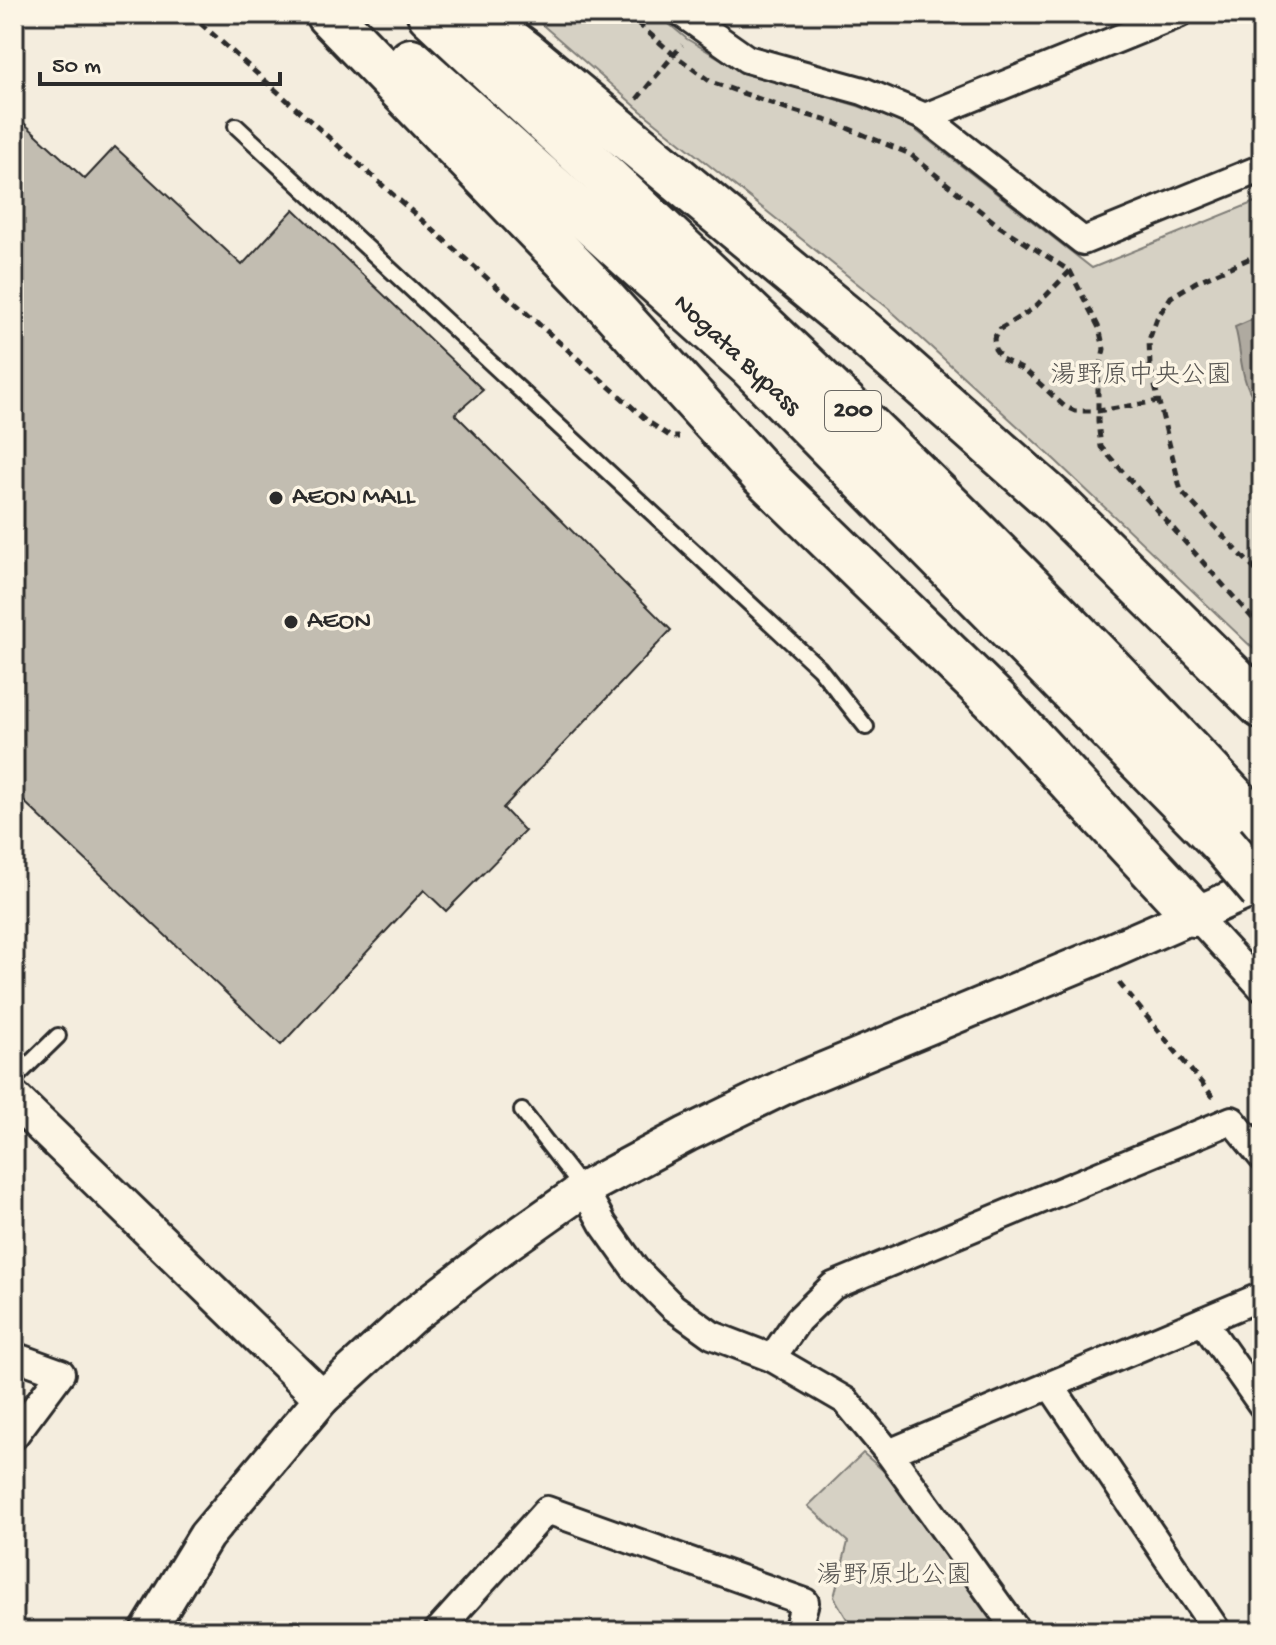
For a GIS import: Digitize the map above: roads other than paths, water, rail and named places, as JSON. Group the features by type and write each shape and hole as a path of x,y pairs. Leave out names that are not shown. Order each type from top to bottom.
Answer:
{"highway":[{"path":"328,14 586,280 762,474 996,701 1194,914"},
{"name":"Nogata Bypass","path":"359,14 750,365 1248,833"},
{"name":"Nogata Bypass","path":"430,14 733,295 969,524 1248,833 1262,887"},
{"path":"474,14 864,333 1054,501 1262,706"}],"street":[{"path":"690,19 722,14"},
{"path":"925,117 1179,14"},
{"path":"690,19 747,59 863,91 925,117 1083,241 1262,168"},
{"path":"148,1631 206,1536 322,1398 411,1317 584,1189 790,1084 1262,887"},
{"path":"1194,914 1262,988"},
{"path":"14,1099 322,1398"},
{"path":"772,1358 798,1320 833,1286 1232,1120 1262,1157"},
{"path":"584,1189 603,1224 635,1269 673,1307 712,1335 772,1358 846,1401 889,1453 1017,1631"},
{"path":"889,1453 1262,1296"},
{"path":"1203,1321 1262,1405"},
{"path":"14,1356 61,1373 14,1436"},
{"path":"1050,1385 1217,1631"},
{"path":"438,1631 547,1510 805,1602 797,1631"}],"lane":[{"path":"236,126 819,668 866,727"},
{"path":"14,1079 58,1036"},
{"path":"522,1111 584,1189"}],"place":[{"name":"AEON MALL","path":"276,498"},
{"name":"AEON","path":"291,622"}],"park label":[{"name":"湯野原中央公園","path":"1141,377"},
{"name":"湯野原北公園","path":"894,1577"}]}
